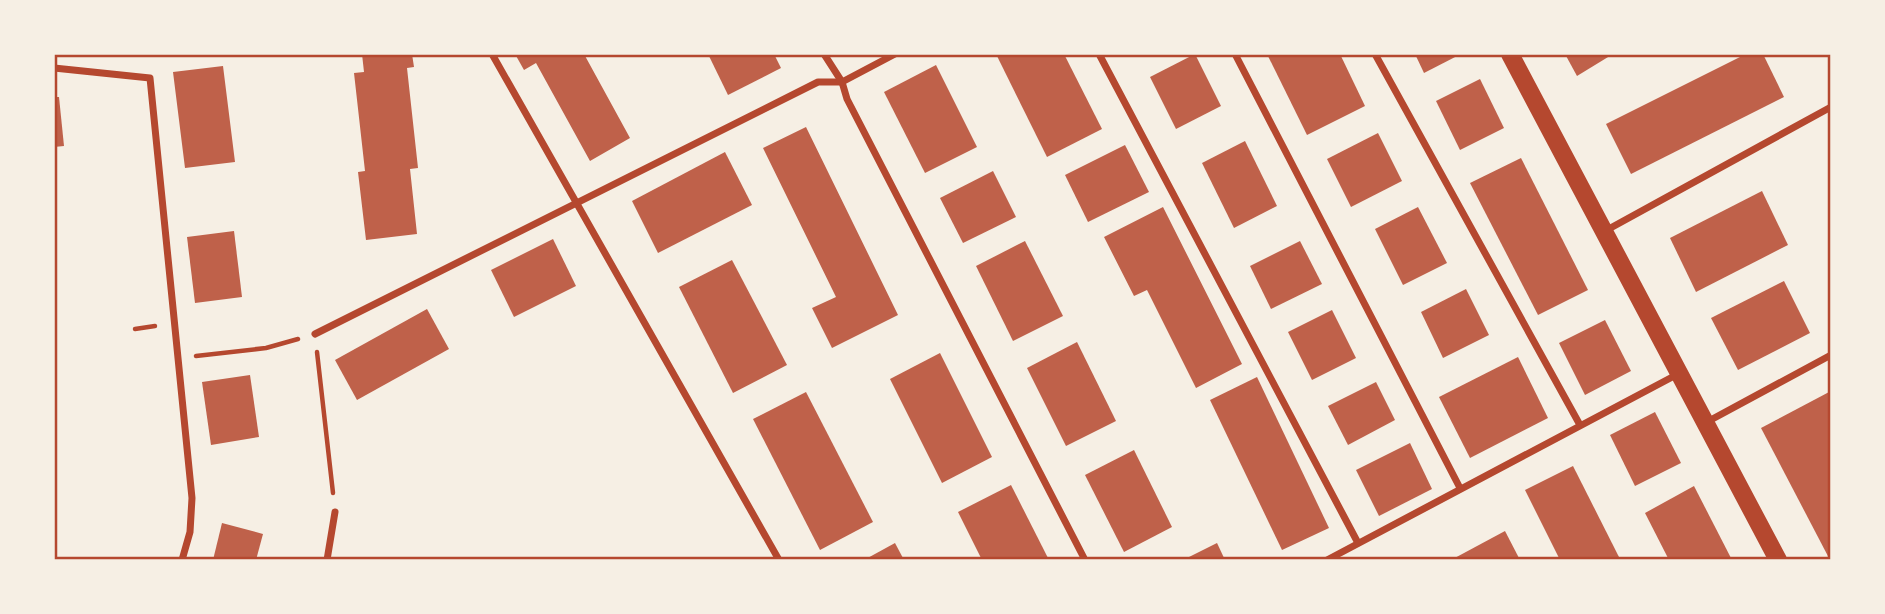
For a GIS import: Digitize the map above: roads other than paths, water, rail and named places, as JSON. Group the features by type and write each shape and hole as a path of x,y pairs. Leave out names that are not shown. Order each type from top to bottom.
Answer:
{"main road":[{"path":"1510,54 1778,560"}],"street":[{"path":"492,54 779,560"},
{"path":"824,54 842,82 847,99 1085,560"},
{"path":"315,334 818,82 842,82 895,54"},
{"path":"1100,54 1358,543"},
{"path":"1235,54 1460,488"},
{"path":"1374,54 1580,425"},
{"path":"54,68 150,78 191,498 190,532 182,560"},
{"path":"1604,232 1831,107"},
{"path":"1705,424 1831,355"},
{"path":"1327,560 1678,374"},
{"path":"327,560 335,512"}]}
